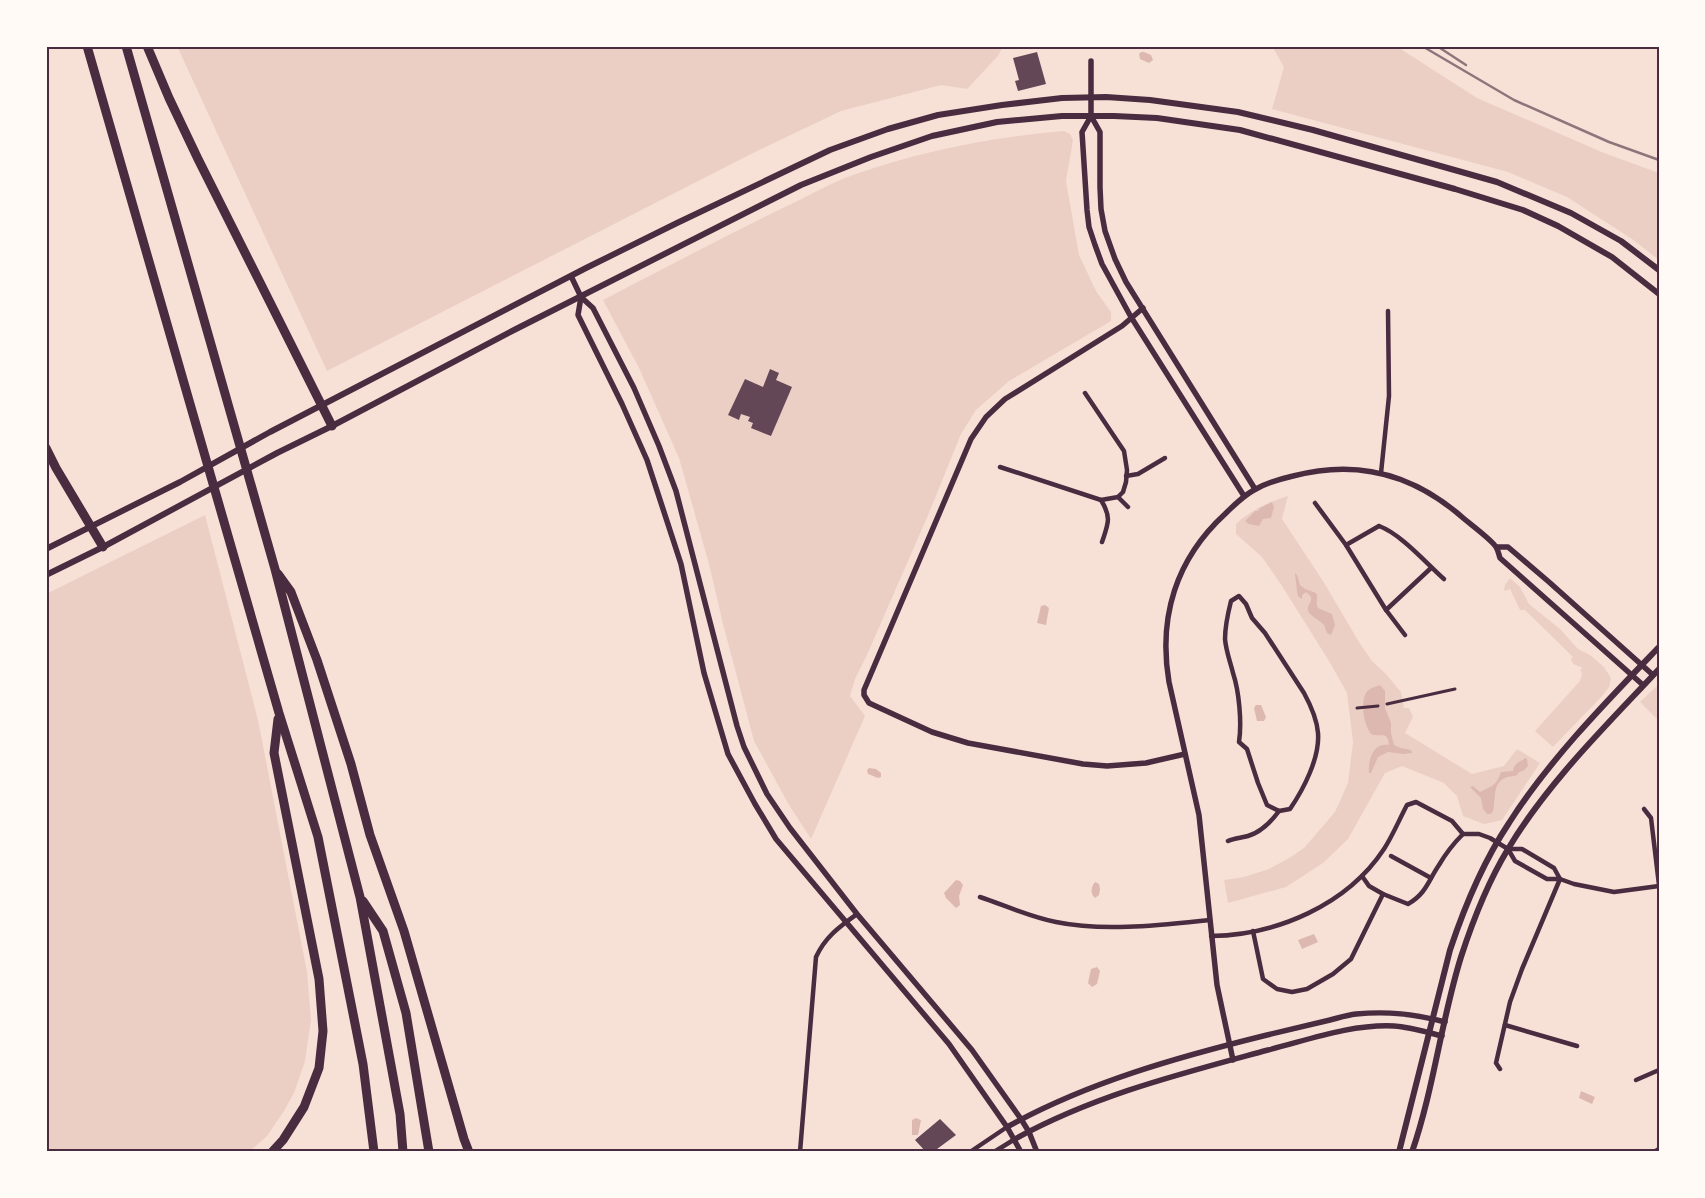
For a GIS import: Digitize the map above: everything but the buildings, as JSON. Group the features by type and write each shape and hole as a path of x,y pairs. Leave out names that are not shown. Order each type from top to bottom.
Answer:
{"highway":[{"path":"86,46 278,713 318,837 363,1064 374,1152"},
{"path":"126,46 275,569 360,897 400,1114 403,1152"},
{"path":"147,46 198,159 320,406 332,426"},
{"path":"46,448 103,547"},
{"path":"275,569 291,592 318,660 351,764 370,835 404,931 469,1152"},
{"path":"272,1152 283,1140 304,1107 319,1068 323,1031 319,979 274,753 278,713"},
{"path":"360,897 383,931 406,1013 429,1152"}],"main road":[{"path":"46,549 180,482 270,432 677,223 830,150 888,129 938,115 1062,98 1090,97 1150,100 1238,112 1313,130 1497,182 1571,213 1621,241 1659,270"},
{"path":"46,575 103,547 184,502 516,329 581,298 801,185 871,157 932,136 997,122 1062,116 1157,118 1240,130 1490,199 1532,214 1558,226 1612,257 1659,294"},
{"path":"1398,1152 1450,950 1477,880 1497,842 1532,790 1558,758 1659,647"},
{"path":"1412,1152 1453,986 1468,938 1488,888 1508,849 1530,816 1565,771 1659,669"}],"street":[{"path":"1091,61 1090,116 1082,132 1085,192 1089,227 1102,264 1131,317 1244,496"},
{"path":"1090,116 1100,132 1101,209 1115,259 1126,282 1255,489"},
{"path":"571,276 581,298 594,308 634,388 659,446 676,491 737,726 744,746 767,794 790,828 857,914 972,1050 1021,1119 1029,1132 1036,1152"},
{"path":"581,298 578,315 647,460 681,564 704,673 728,754 776,839 949,1044 1007,1127 1021,1152"},
{"path":"1143,308 1122,326 1005,399 986,417 971,439 864,690 864,695 869,703 932,732 968,744 1083,764 1107,766 1146,763 1185,754"},
{"path":"1381,473 1389,396 1388,311"},
{"path":"1000,467 1101,500 1118,497 1123,492 1127,470 1124,451 1085,393"},
{"path":"1126,476 1138,474 1165,458"},
{"path":"1233,1060 1217,985 1199,815 1166,665 1165,640 1170,606 1180,573 1194,549 1219,519 1244,496 1255,489 1282,479 1326,469 1357,469 1381,473 1409,482 1430,492 1450,506 1497,547 1500,558 1643,685"},
{"path":"1118,497 1128,507"},
{"path":"1101,500 1108,511 1109,521 1102,542"},
{"path":"1315,503 1346,545 1386,610 1405,635"},
{"path":"1346,545 1379,523 1444,579"},
{"path":"1497,547 1508,547 1653,675"},
{"path":"1386,610 1431,568"},
{"path":"1228,840 1248,836 1269,823 1279,811 1290,809 1298,797 1313,764 1318,733 1309,702 1304,693 1239,596 1232,601 1226,620 1225,639 1237,687 1241,730 1239,742 1247,749 1267,805 1279,811"},
{"path":"1387,704 1455,688"},
{"path":"1357,708 1378,706"},
{"path":"1211,936 1223,936 1278,925 1311,912 1336,897 1362,876 1383,850 1409,803 1416,802 1452,821 1463,834"},
{"path":"1362,876 1369,886 1408,904 1425,890 1452,845 1463,834 1479,834 1508,849 1515,861 1547,879 1560,879 1574,884 1614,892 1659,886 1651,818 1644,809"},
{"path":"1508,849 1522,849 1554,868 1560,879"},
{"path":"1390,856 1431,878"},
{"path":"1500,1069 1496,1063 1510,1002 1560,879"},
{"path":"1253,931 1263,979 1277,989 1292,992 1307,989 1333,974 1351,959 1383,894"},
{"path":"980,897 1056,922 1081,925 1128,927 1209,920"},
{"path":"800,1152 816,957 822,943 857,914"},
{"path":"970,1152 1021,1119 1119,1077 1174,1060 1354,1014 1407,1013 1445,1022"},
{"path":"1505,1025 1577,1046"},
{"path":"994,1152 1029,1132 1076,1110 1124,1091 1179,1074 1315,1038 1359,1028 1394,1026 1442,1036"},
{"path":"1636,1080 1659,1070"},
{"path":"1654,1152 1659,1149"}],"shaded area":[{"path":"177,46 1003,46 998,56 967,89 941,85 841,111 747,156 327,371"},
{"path":"1272,46 1396,46 1477,98 1604,153 1659,173 1659,260 1632,239 1567,197 1508,172 1272,109 1284,67"},
{"path":"1141,52 1151,55 1153,60 1149,63 1140,59 1139,54"},
{"path":"1064,131 1070,134 1073,140 1066,181 1079,255 1096,291 1111,312 1111,321 1009,381 976,410 961,434 929,513 855,679 850,696 865,716 811,839 789,805 754,741 709,564 679,458 639,368 603,300 844,178 879,166 957,146 1010,137"},
{"path":"1288,496 1282,519 1372,661 1401,692 1404,708 1409,708 1413,717 1405,733 1472,774 1504,766 1517,749 1540,763 1502,820 1484,824 1463,816 1457,796 1444,783 1402,766 1385,773 1348,839 1323,863 1286,887 1228,903 1224,880 1244,877 1269,869 1304,848 1335,812 1348,783 1353,742 1347,693 1329,661 1262,557 1236,534 1236,524 1248,515 1267,504"},
{"path":"1272,502 1274,507 1271,518 1263,519 1259,526 1245,521 1255,511"},
{"path":"205,515 258,720 307,972 311,1020 305,1061 294,1093 284,1111 267,1136 249,1152 46,1152 46,594"},
{"path":"1295,573 1300,585 1316,593 1318,608 1332,614 1335,625 1331,635 1327,633 1324,625 1309,612 1308,607 1311,597 1306,592 1302,595 1302,599 1298,596"},
{"path":"1510,578 1520,587 1529,604 1560,629 1578,649 1590,655 1604,667 1611,678 1609,687 1602,696 1553,747 1535,731 1580,681 1582,674 1580,670 1582,669 1573,664 1571,659 1573,657 1525,610 1520,610 1510,589 1505,591 1504,589"},
{"path":"1045,605 1049,608 1046,625 1037,623 1041,606"},
{"path":"1659,684 1659,721 1640,702"},
{"path":"1380,685 1385,691 1385,708 1391,723 1394,745 1411,750 1412,753 1388,752 1378,757 1371,773 1369,773 1372,754 1378,747 1389,744 1387,737 1371,734 1366,725 1364,714 1363,703 1366,693"},
{"path":"1256,705 1261,705 1266,717 1264,721 1257,721 1254,708"},
{"path":"1525,758 1527,759 1528,766 1523,771 1515,776 1506,777 1498,784 1493,811 1491,814 1487,814 1483,809 1481,798 1470,787 1473,786 1480,792 1488,788 1495,783 1501,772 1513,771 1516,764"},
{"path":"869,768 876,769 881,773 881,777 878,778 868,774 867,770"},
{"path":"956,880 960,881 963,885 959,896 960,905 956,908 946,898 944,893"},
{"path":"1095,882 1099,884 1100,889 1099,895 1095,898 1092,890"},
{"path":"1314,934 1318,942 1302,949 1298,940"},
{"path":"1097,967 1100,971 1097,984 1092,987 1088,983 1091,969"},
{"path":"1581,1091 1595,1097 1592,1104 1579,1098"},
{"path":"916,1118 921,1120 918,1135 912,1135 912,1120"}],"railway":[{"path":"1422,46 1514,100 1609,142 1659,160"},
{"path":"1437,46 1466,65"}]}
